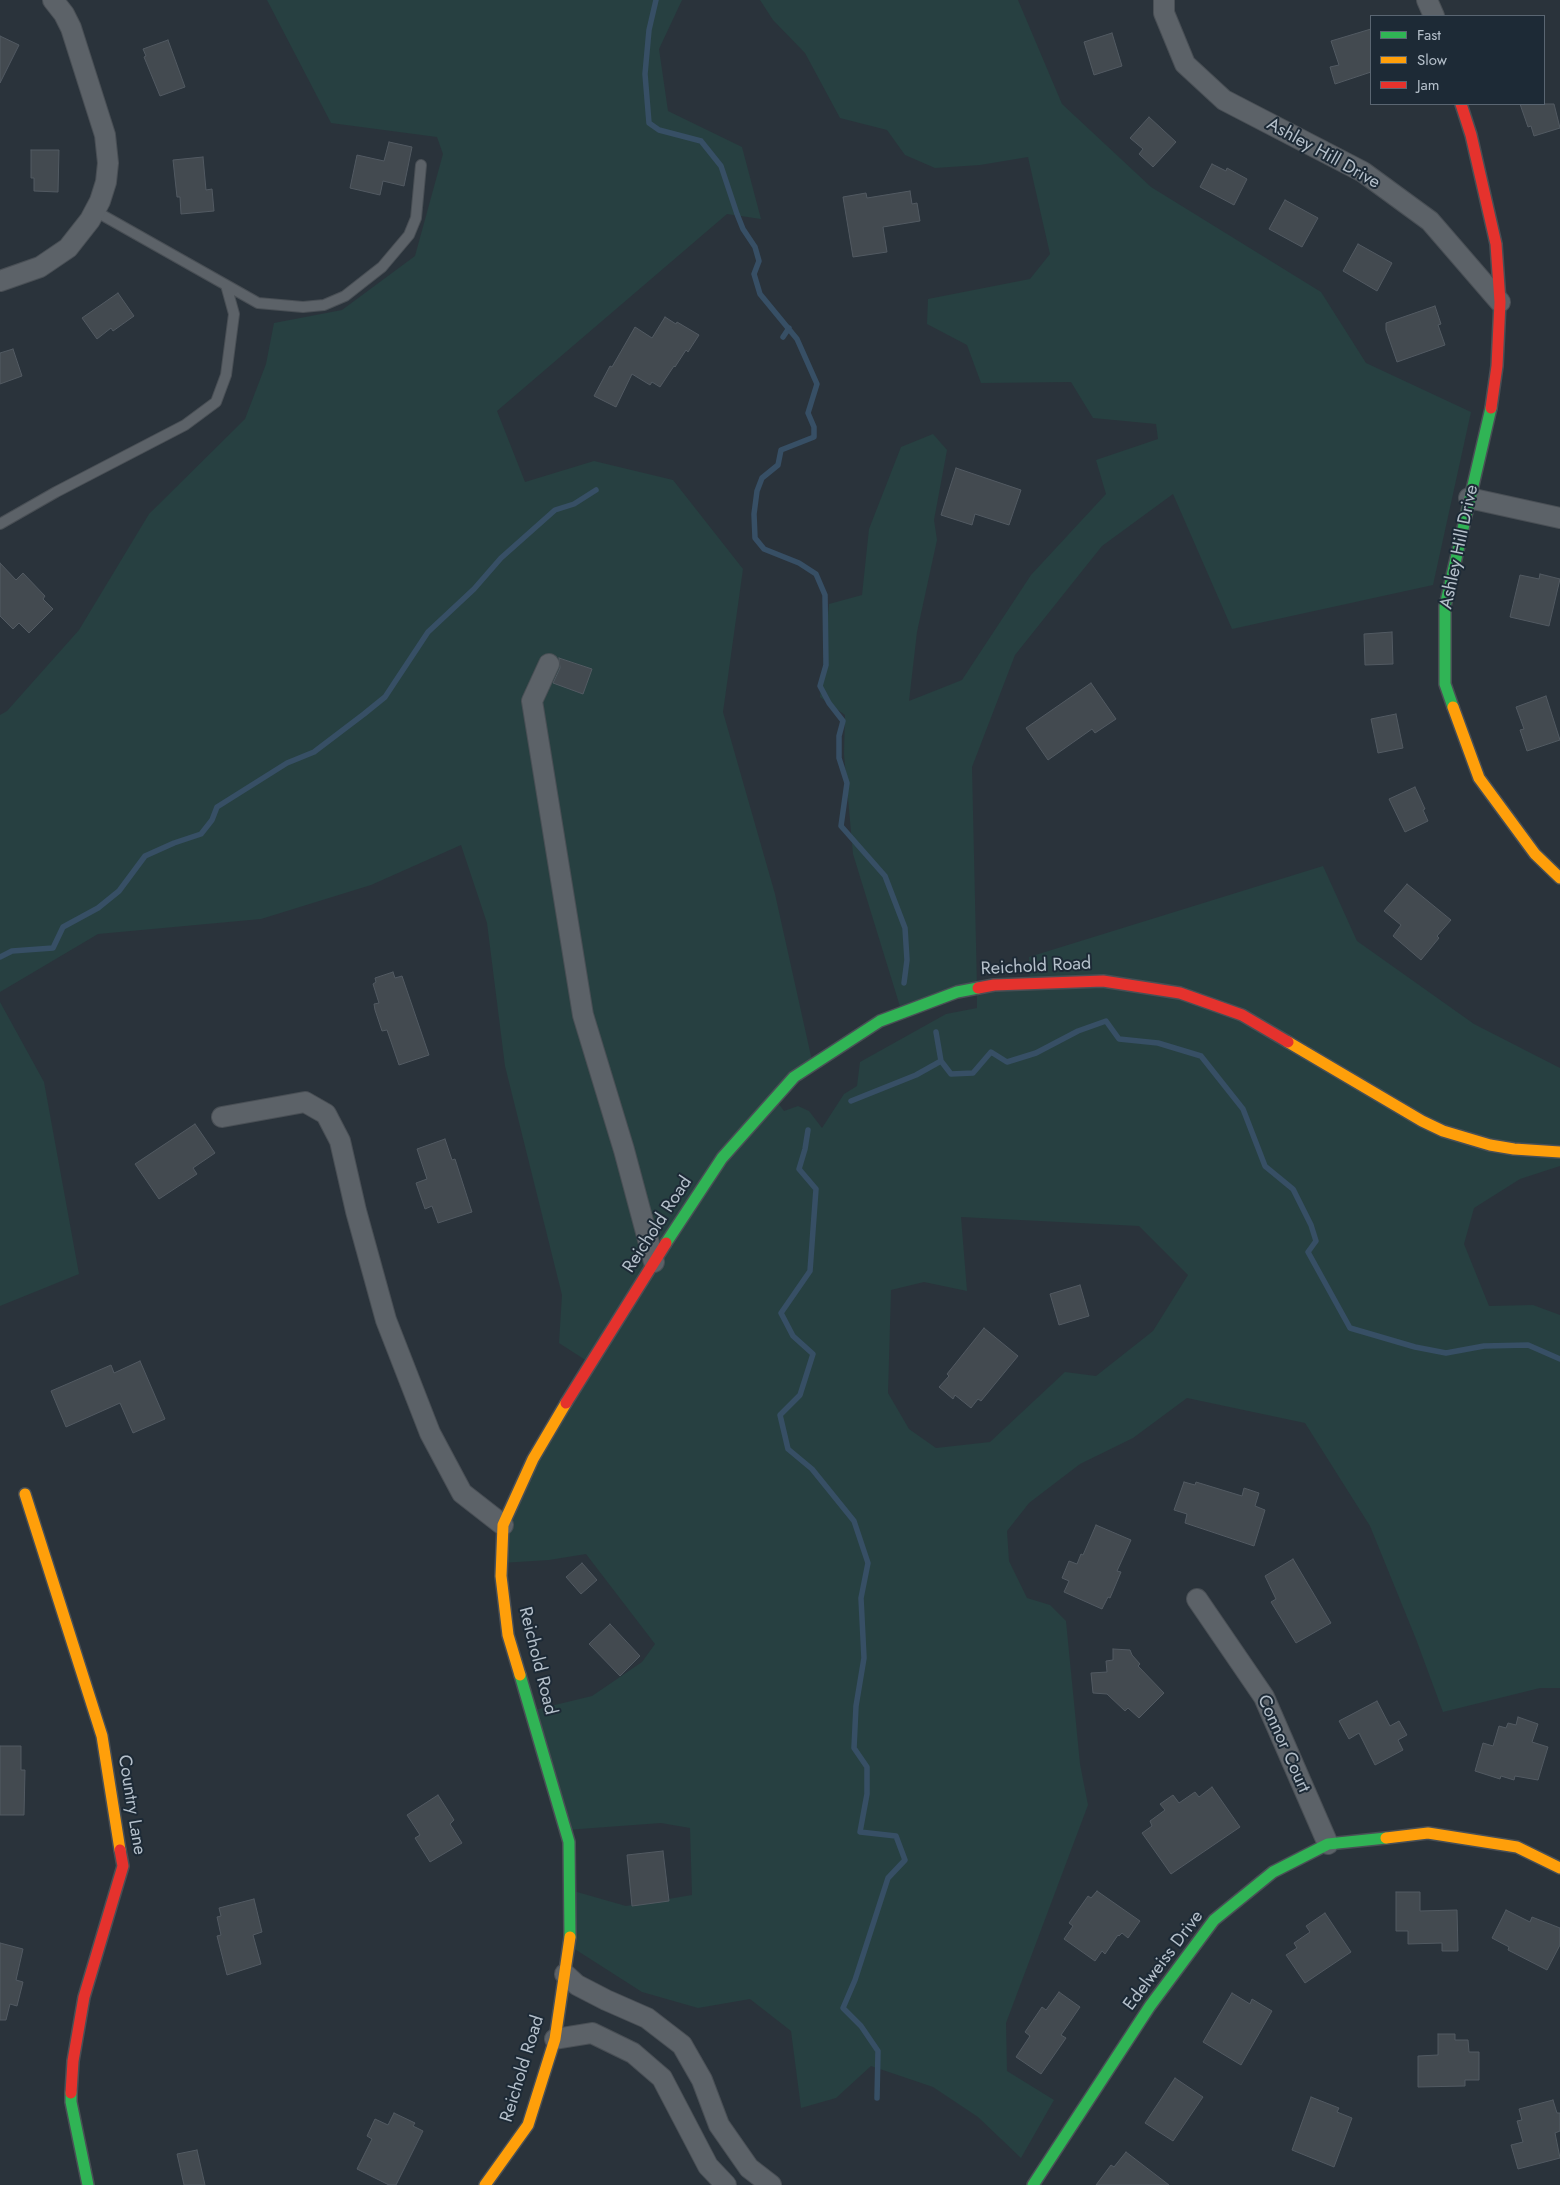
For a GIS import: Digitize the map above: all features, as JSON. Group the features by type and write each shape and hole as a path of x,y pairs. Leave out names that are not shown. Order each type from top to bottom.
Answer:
{"street":[{"path":"0,281 32,270 58,256 77,238 95,211 107,172 108,152 105,135 71,28 64,14 52,0"},
{"name":"Ashley Hill Drive","path":"1164,0 1164,13 1185,64 1224,100 1363,172 1430,221 1500,302"},
{"path":"1426,0 1434,15"},
{"name":"Ashley Hill Drive","path":"1461,105 1471,135 1496,244 1500,302 1497,366 1488,425 1469,498 1445,606 1445,684 1478,778 1535,854 1560,878"},
{"path":"1469,498 1560,518"},
{"path":"549,664 532,701 583,1015 624,1150 654,1262"},
{"name":"Reichold Road","path":"484,2185 528,2125 555,2039 571,1930 570,1842 508,1635 501,1576 502,1525 533,1459 590,1363 654,1262 722,1158 794,1077 880,1021 957,992 994,985 1103,981 1180,993 1242,1015 1422,1121 1443,1131 1490,1145 1514,1149 1560,1152"},
{"path":"222,1116 305,1102 326,1114 340,1141 356,1211 386,1320 430,1434 462,1493 502,1525"},
{"name":"Country Lane","path":"25,1494 102,1736 123,1866 84,1997 73,2061 71,2102 88,2185"},
{"name":"Connor Court","path":"1197,1599 1264,1697 1328,1844"},
{"name":"Edelweiss Drive","path":"1033,2185 1150,2006 1214,1920 1273,1872 1328,1844 1428,1833 1517,1847 1560,1868"},
{"path":"565,1974 577,1985 647,2018 682,2045 702,2080 719,2125 749,2168 771,2185"},
{"path":"555,2039 592,2033 633,2053 662,2078 708,2166 726,2185"}],"lane":[{"path":"95,211 258,303 303,307 324,305 345,296 382,267 409,235 416,218 421,165"},
{"path":"0,524 56,492 184,425 216,402 226,375 234,314 226,285"}],"green space":[{"path":"267,0 682,0 659,49 668,111 742,147 761,219 727,214 497,411 525,482 594,461 673,480 743,569 723,712 775,894 813,1065 775,1099 784,1111 798,1106 809,1111 822,1128 844,1094 857,1086 860,1062 946,1014 977,1008 977,989 902,1013 853,854 844,754 845,715 820,697 829,604 862,595 869,529 901,447 933,434 947,450 934,520 937,540 917,632 909,701 962,680 1031,575 1106,494 1096,460 1158,439 1156,424 1093,418 1071,382 981,383 967,345 927,324 928,299 1030,279 1050,254 1028,157 980,165 935,168 905,155 887,130 840,118 805,53 773,20 760,0 1018,0 1062,104 1151,187 1321,292 1366,363 1471,412 1433,585 1232,629 1173,494 1102,546 1015,655 972,767 977,988 1030,983 1029,957 1323,866 1357,941 1474,1024 1560,1068 1560,1166 1520,1179 1474,1208 1464,1244 1489,1306 1533,1305 1560,1315 1560,1688 1540,1688 1443,1712 1416,1639 1370,1526 1305,1423 1187,1398 1133,1438 1080,1464 1029,1503 1007,1531 1009,1561 1027,1598 1050,1605 1066,1621 1080,1764 1088,1805 1006,2023 1007,2071 1054,2100 1021,2158 978,2117 933,2087 871,2066 836,2098 801,2108 791,2031 750,1999 698,2008 642,1992 570,1946 570,1890 626,1906 692,1895 690,1828 661,1823 566,1830 530,1711 592,1696 642,1662 655,1644 586,1554 549,1560 501,1563 503,1525 590,1363 559,1343 562,1295 505,1066 487,923 461,845 371,885 261,919 98,934 0,992 0,715 7,711 79,630 149,514 245,419 266,364 274,323 342,310 415,256 443,154 437,137 331,123","holes":["961,1217 1139,1226 1188,1275 1153,1331 1096,1376 1065,1372 990,1442 936,1448 909,1429 888,1393 891,1290 924,1282 967,1291"]},
{"path":"0,1002 44,1082 79,1274 0,1306"}],"building":[{"path":"1370,29 1370,72 1335,84 1330,67 1339,65 1331,41"},
{"path":"1112,33 1122,66 1094,75 1084,42"},
{"path":"0,36 19,45 0,83"},
{"path":"168,40 185,87 160,96 144,57 146,56 143,49"},
{"path":"1554,104 1560,128 1534,136 1531,126 1528,127 1520,105"},
{"path":"1149,117 1176,142 1153,167 1139,154 1143,149 1130,138"},
{"path":"389,142 412,147 404,186 383,181 380,195 350,188 357,155 384,161"},
{"path":"31,150 59,150 58,192 34,191 34,178 31,178"},
{"path":"203,157 206,190 212,189 214,211 181,214 180,197 177,197 173,160"},
{"path":"1212,164 1226,171 1227,168 1247,179 1234,205 1200,187"},
{"path":"910,191 912,204 917,203 920,221 883,227 887,252 853,257 843,197 866,193 867,198"},
{"path":"1285,200 1318,218 1302,247 1269,229"},
{"path":"1358,244 1392,263 1377,291 1343,271"},
{"path":"118,293 134,316 113,331 111,328 97,339 82,318"},
{"path":"1435,306 1441,324 1438,325 1445,345 1397,362 1386,330 1386,323"},
{"path":"665,317 699,335 660,387 652,382 650,385 632,374 616,407 594,396 610,366 612,367 635,327 652,338"},
{"path":"13,349 22,376 0,384 0,353"},
{"path":"956,468 1021,490 1009,525 975,514 972,525 941,515"},
{"path":"0,563 16,580 23,573 45,596 43,599 53,609 29,633 19,623 13,629 0,616"},
{"path":"1540,574 1560,579 1549,626 1510,617 1520,575 1539,579"},
{"path":"1392,632 1393,664 1365,665 1364,634"},
{"path":"559,658 592,669 583,694 553,683 560,668"},
{"path":"1091,683 1116,719 1095,733 1092,729 1048,760 1026,728"},
{"path":"1546,696 1560,740 1527,751 1520,730 1524,729 1516,707"},
{"path":"1396,714 1403,748 1378,753 1371,719"},
{"path":"1415,787 1428,821 1405,832 1389,799"},
{"path":"1407,884 1451,920 1437,936 1439,938 1421,960 1393,936 1401,925 1384,911"},
{"path":"393,972 395,978 402,976 429,1055 399,1065 387,1030 382,1031 374,1004 379,1003 373,984 376,982 375,978"},
{"path":"195,1124 215,1153 193,1168 197,1174 159,1199 135,1164"},
{"path":"445,1139 452,1160 455,1159 472,1212 438,1223 432,1206 425,1209 416,1183 427,1179 417,1149"},
{"path":"1080,1285 1089,1316 1059,1325 1050,1294"},
{"path":"984,1328 1018,1356 981,1401 978,1399 971,1408 955,1395 953,1399 939,1387 949,1376 947,1374"},
{"path":"140,1361 165,1419 133,1433 120,1403 66,1427 51,1391 111,1365 114,1373"},
{"path":"1184,1482 1195,1485 1196,1482 1242,1496 1244,1488 1259,1493 1255,1506 1265,1510 1254,1546 1185,1523 1187,1514 1174,1510"},
{"path":"1096,1525 1131,1540 1117,1571 1121,1572 1110,1598 1108,1597 1102,1609 1064,1592 1069,1581 1062,1578 1069,1561 1077,1564 1081,1554 1083,1555"},
{"path":"1293,1559 1331,1623 1296,1643 1271,1602 1276,1599 1265,1576"},
{"path":"582,1563 597,1580 581,1594 566,1577"},
{"path":"610,1624 640,1656 620,1676 589,1644"},
{"path":"1113,1649 1130,1650 1140,1664 1138,1666 1164,1693 1139,1718 1128,1708 1125,1711 1107,1694 1093,1693 1091,1673 1107,1672 1106,1661 1113,1660"},
{"path":"1377,1701 1390,1726 1399,1721 1407,1735 1398,1740 1403,1750 1375,1765 1359,1733 1349,1739 1339,1721"},
{"path":"1518,1717 1538,1724 1532,1742 1548,1747 1538,1780 1515,1776 1514,1780 1501,1776 1500,1779 1475,1771 1483,1743 1493,1746 1499,1726 1506,1728 1508,1723 1516,1725"},
{"path":"0,1746 21,1746 21,1770 25,1770 24,1815 0,1815"},
{"path":"1212,1787 1240,1827 1171,1874 1142,1833 1152,1826 1150,1821 1165,1810 1160,1804 1173,1795 1179,1803 1195,1792 1199,1797"},
{"path":"438,1795 454,1820 450,1824 462,1843 430,1862 415,1838 420,1835 407,1815"},
{"path":"663,1851 669,1901 632,1906 627,1855"},
{"path":"1097,1891 1140,1921 1128,1938 1122,1933 1118,1935 1105,1954 1102,1951 1095,1961 1064,1939 1073,1926 1069,1923 1088,1896 1091,1898"},
{"path":"1396,1892 1420,1892 1420,1911 1457,1910 1458,1951 1442,1951 1442,1943 1408,1944 1408,1931 1396,1931"},
{"path":"254,1899 262,1932 253,1935 261,1964 227,1975 217,1936 221,1935 217,1917 221,1916 219,1908"},
{"path":"1506,1910 1530,1922 1532,1917 1560,1928 1560,1945 1547,1970 1508,1950 1509,1947 1492,1938"},
{"path":"1325,1913 1351,1952 1305,1983 1286,1955 1297,1948 1294,1943 1310,1932 1306,1926"},
{"path":"0,1943 23,1949 16,1980 23,1982 17,2006 10,2004 6,2020 0,2020"},
{"path":"1059,1992 1080,2007 1061,2035 1066,2038 1041,2074 1016,2057 1030,2036 1025,2032 1042,2007 1046,2010"},
{"path":"1232,1993 1250,2004 1252,1999 1272,2011 1241,2065 1203,2042"},
{"path":"1438,2034 1455,2034 1455,2040 1468,2040 1469,2052 1479,2052 1479,2080 1465,2080 1465,2086 1418,2087 1418,2056 1438,2055"},
{"path":"1175,2078 1203,2097 1173,2141 1145,2123"},
{"path":"1311,2097 1339,2108 1337,2112 1352,2118 1334,2167 1292,2150"},
{"path":"1553,2100 1557,2113 1560,2113 1560,2131 1555,2133 1560,2158 1518,2169 1511,2145 1523,2142 1517,2121 1522,2120 1519,2109"},
{"path":"394,2113 415,2123 413,2126 423,2131 396,2185 389,2185 357,2169 372,2139 367,2136 375,2119 388,2125"},
{"path":"197,2150 205,2185 184,2185 177,2154"},
{"path":"1126,2152 1169,2185 1096,2185 1111,2165 1114,2167"}],"waterway":[{"path":"656,0 649,30 645,74 649,123 659,130 701,141 721,166 743,229 755,247 759,261 754,274 760,294 797,339 817,384 808,413 814,427 814,437 781,450 778,465 762,478 757,491 754,514 755,538 764,549 799,563 816,574 825,595 826,665 820,686 829,703 843,721 839,736 839,758 847,783 841,826 885,876 905,928 907,960 904,983"},
{"path":"783,337 789,328"},
{"path":"0,957 12,951 53,948 63,927 98,908 119,891 145,856 201,834 212,820 217,807 287,763 314,752 364,714 385,697 428,632 474,589 501,558 555,510 574,504 596,490"},
{"path":"936,1032 941,1061 951,1074 973,1073 991,1052 1007,1062 1036,1053 1078,1031 1106,1021 1119,1039 1158,1043 1201,1056 1243,1109 1265,1166 1293,1189 1311,1225 1316,1241 1308,1252 1350,1328 1415,1347 1446,1353 1484,1346 1528,1345 1560,1359"},
{"path":"851,1101 916,1075 941,1061"},
{"path":"808,1130 799,1169 816,1189 810,1271 781,1313 793,1336 813,1354 800,1395 780,1415 788,1449 812,1469 854,1521 868,1563 861,1598 864,1658 856,1706 854,1748 867,1767 867,1794 860,1832 896,1836 905,1860 888,1878 855,1980 843,2008 861,2026 878,2051 877,2098"}],"traffic: fast":[{"path":"1453,707 1445,684 1445,606 1491,408"},
{"path":"666,1243 722,1158 794,1077 880,1021 957,992 978,988"},
{"path":"520,1675 569,1842 570,1937"},
{"path":"1033,2185 1150,2006 1214,1920 1273,1872 1328,1844 1386,1838"},
{"path":"71,2093 71,2102 88,2185"}],"traffic: slow":[{"path":"1453,707 1479,778 1535,854 1560,878"},
{"path":"1288,1042 1422,1121 1443,1131 1490,1145 1514,1149 1560,1152"},
{"path":"520,1675 508,1635 501,1576 503,1525 533,1459 566,1403"},
{"path":"25,1494 102,1736 120,1850"},
{"path":"1386,1838 1428,1833 1517,1847 1560,1868"},
{"path":"485,2185 528,2125 555,2039 570,1937"}],"traffic: jam":[{"path":"1461,105 1471,135 1496,244 1500,302 1497,366 1491,408"},
{"path":"978,988 994,985 1103,981 1180,993 1242,1015 1288,1042"},
{"path":"566,1403 666,1243"},
{"path":"71,2093 73,2061 84,1997 123,1866 120,1850"}]}
